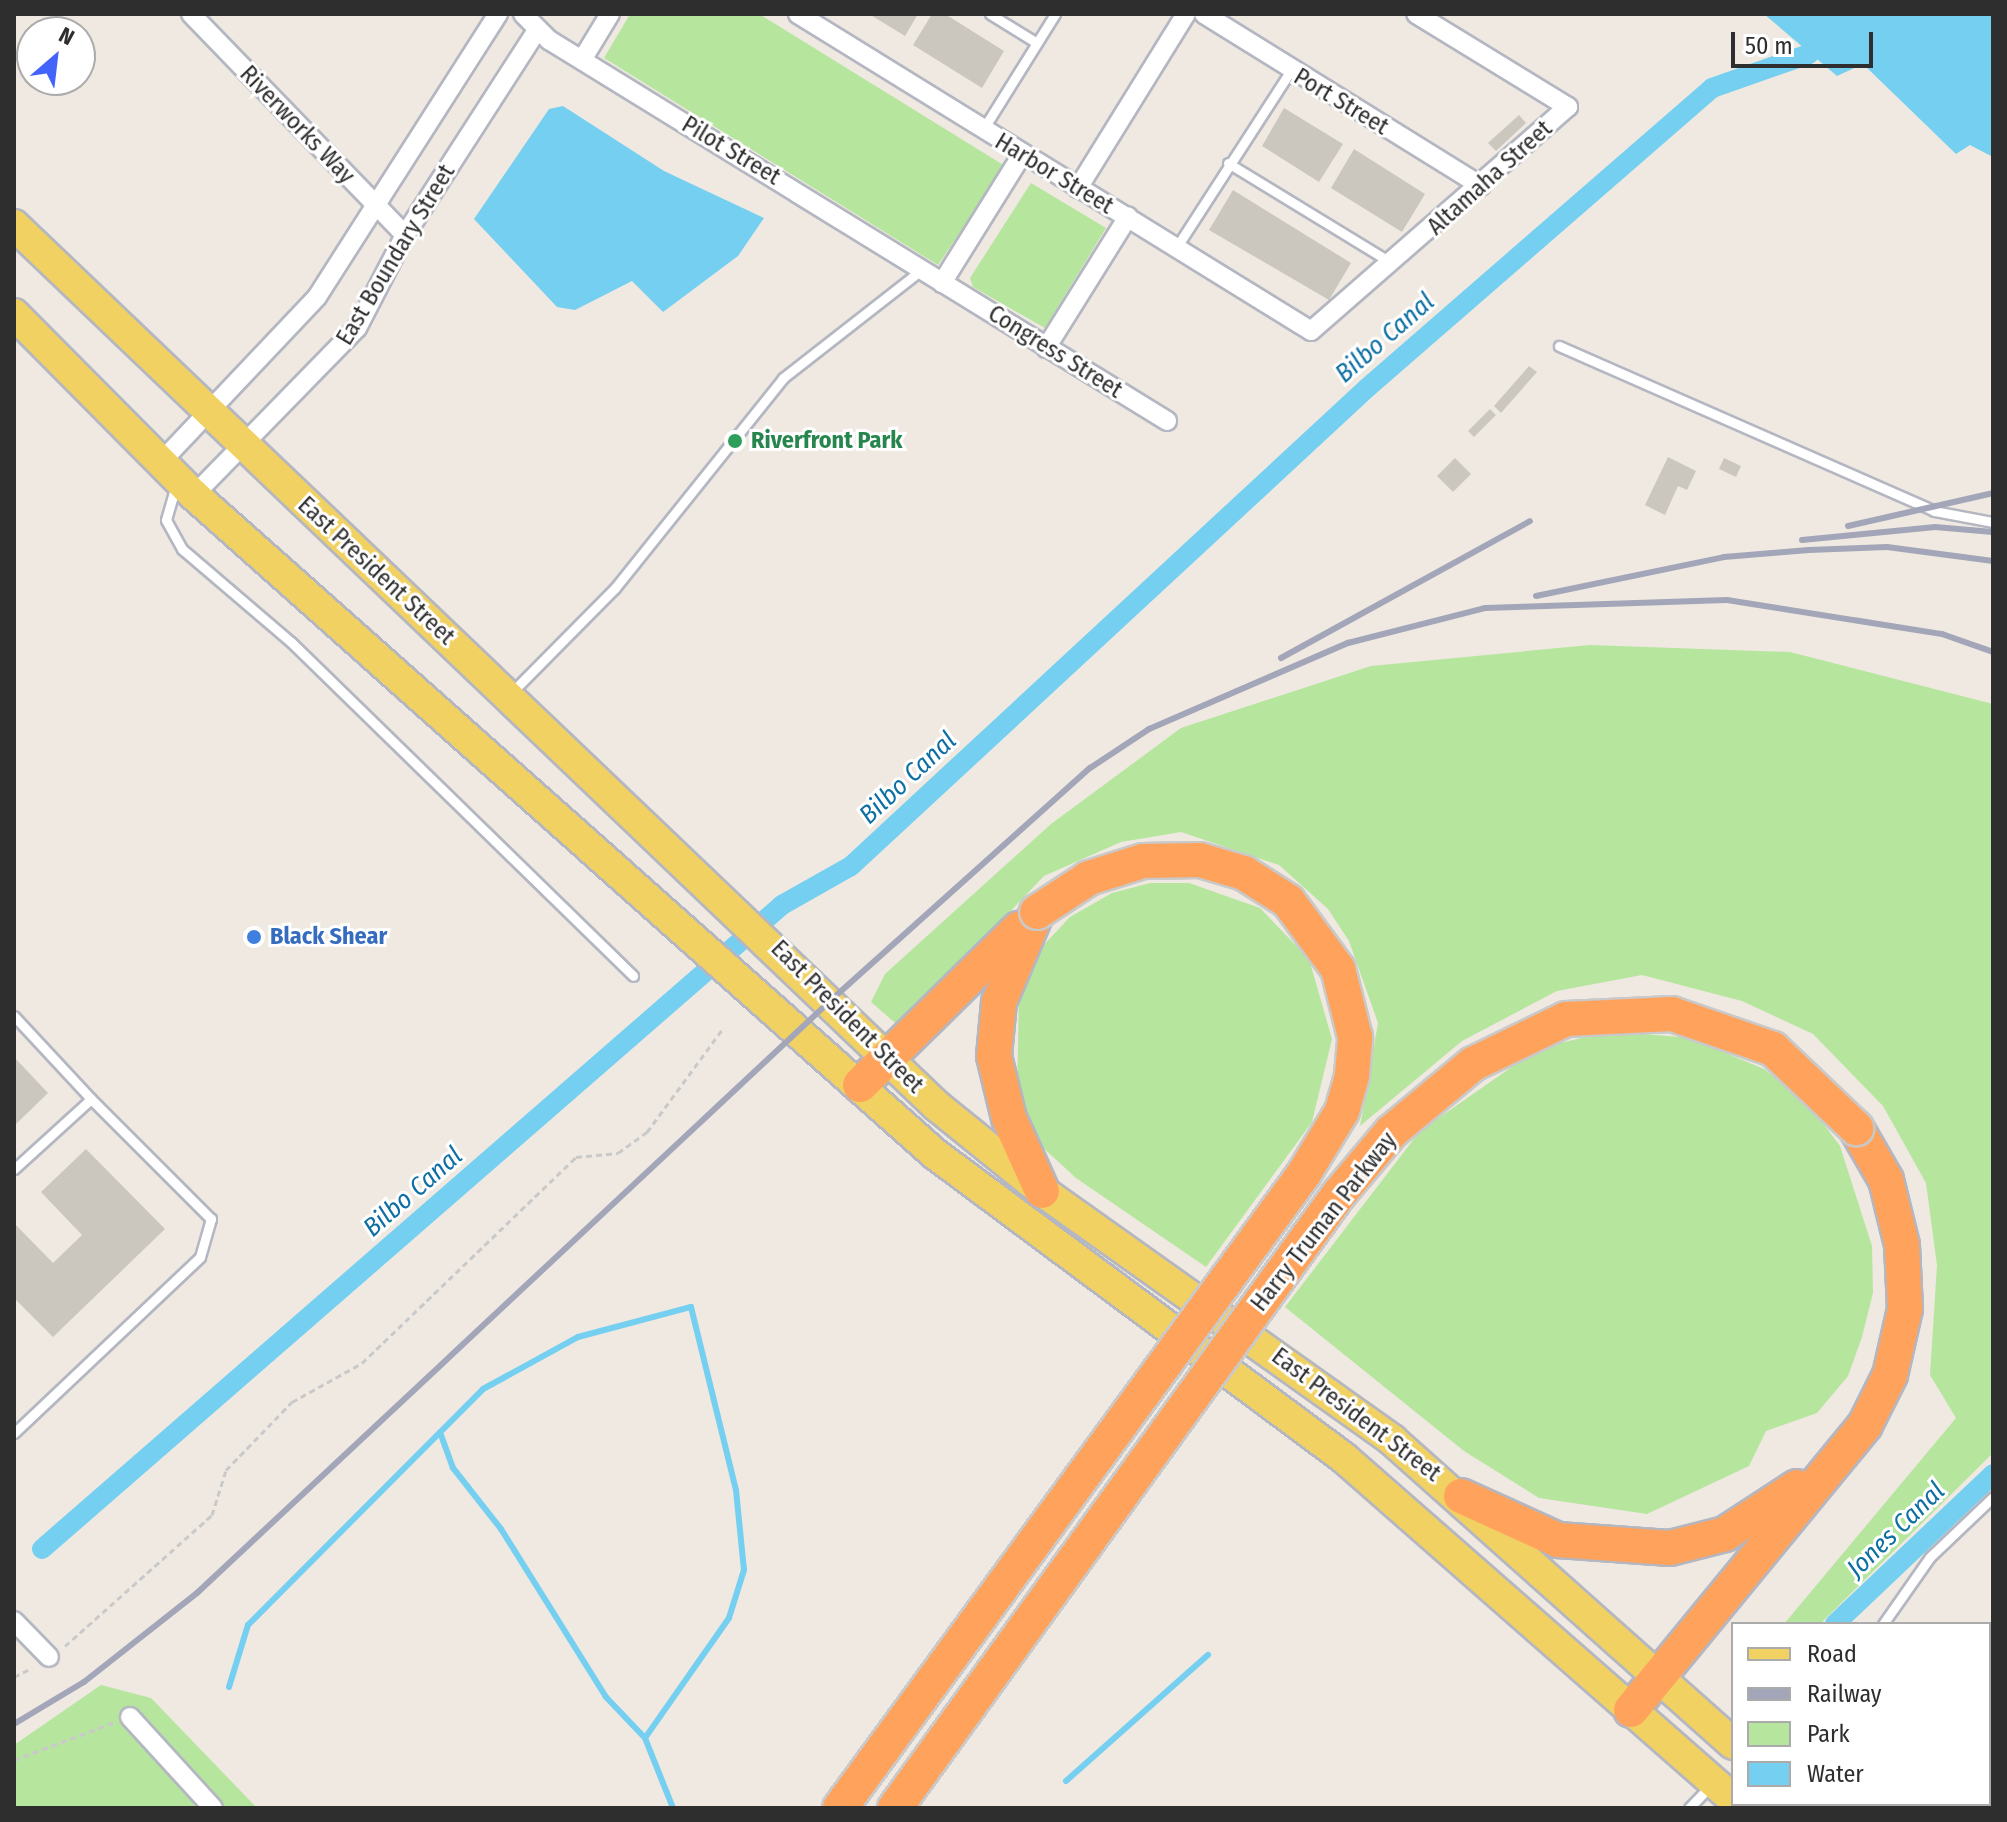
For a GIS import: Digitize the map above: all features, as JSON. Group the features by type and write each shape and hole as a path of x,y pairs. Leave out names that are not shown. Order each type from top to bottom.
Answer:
{"highway":[{"name":"Harry Truman Parkway","path":"840,1808 1303,1175 1342,1111 1352,1075 1355,1037 1338,969 1288,901 1244,873 1200,860 1143,861 1089,878 1037,912 860,1085"},
{"path":"1037,912 1007,976 994,1056 1009,1118 1042,1191"},
{"name":"Harry Truman Parkway","path":"895,1808 1339,1194 1399,1124 1473,1064 1566,1019 1672,1014 1773,1049 1856,1128 1886,1180 1905,1276 1896,1354 1865,1425"},
{"path":"1631,1710 1865,1425"},
{"path":"1461,1496 1558,1540 1670,1548 1725,1534 1776,1507 1865,1425"}],"main road":[{"name":"East President Street","path":"14,225 207,413 729,902 889,1058 1042,1191 1283,1359 1461,1496 1731,1742"},
{"name":"East President Street","path":"14,314 178,478 999,1206 1344,1458 1723,1791"}],"street":[{"name":"Riverworks Way","path":"191,14 376,209 405,235"},
{"name":"East Boundary Street","path":"178,478 207,413 301,317 376,209 498,14"},
{"name":"Pilot Street","path":"523,14 538,29 582,60 942,283"},
{"path":"582,60 610,14"},
{"name":"Harbor Street","path":"798,14 1021,156 1128,217 1311,331"},
{"path":"1078,188 1186,14"},
{"name":"Port Street","path":"1204,14 1290,72 1481,186"},
{"name":"Altamaha Street","path":"1311,331 1393,264 1568,107 1416,14"},
{"name":"East Boundary Street","path":"178,478 242,445 357,328 405,235 538,29"},
{"path":"942,283 1021,156"},
{"path":"1046,348 1128,217"},
{"name":"Congress Street","path":"942,283 1167,421"},
{"path":"14,1621 49,1657"},
{"path":"130,1717 213,1808"}],"lane":[{"path":"990,14 1037,43"},
{"path":"982,131 1055,14"},
{"path":"1176,248 1228,163 1290,72"},
{"path":"1228,163 1393,264"},
{"path":"509,696 615,588 783,378 921,270"},
{"path":"1559,346 1934,511 1993,522"},
{"path":"178,478 166,520 182,549 291,642 633,976"},
{"path":"14,1016 91,1099 211,1219 200,1257 14,1433"},
{"path":"14,1169 91,1099"},
{"path":"1884,1622 1910,1579 1993,1497"},
{"path":"1689,1808 1723,1791"}],"path":[{"path":"14,1677 49,1657 212,1515 226,1470 292,1402 362,1363 576,1157 618,1153 647,1132 724,1027"},
{"path":"14,1760 130,1717"}],"green space":[{"path":"630,14 759,14 1005,166 938,265 604,58"},
{"path":"1031,183 1106,228 1045,328 973,287 970,278"},
{"path":"1590,645 1790,652 1993,704 1993,1453 1822,1622 1786,1622 1956,1418 1930,1375 1937,1265 1926,1183 1883,1106 1813,1034 1742,1001 1642,975 1557,991 1462,1041 1360,1126 1378,1023 1349,941 1328,909 1279,865 1181,832 1121,842 1044,876 900,1027 871,1002 885,974 1051,824 1181,728 1371,666"},
{"path":"1150,883 1189,883 1260,908 1309,959 1332,1039 1312,1122 1206,1267 1076,1178 1039,1144 1017,1100 1019,991 1039,950 1070,917 1112,893"},
{"path":"1611,1031 1690,1038 1764,1069 1808,1103 1840,1146 1872,1246 1873,1293 1862,1337 1848,1376 1817,1413 1766,1431 1749,1466 1647,1514 1539,1498 1464,1451 1285,1307 1420,1131 1539,1048"},
{"path":"101,1685 151,1698 257,1808 14,1808 14,1745"}],"water":[{"path":"1764,14 1993,14 1993,157 1970,145 1956,154 1863,64 1837,76"},
{"path":"563,106 664,171 764,218 738,256 663,312 632,281 575,310 557,307 474,219 549,109"}],"building":[{"path":"869,14 918,14 905,36"},
{"path":"932,14 945,14 1004,51 982,88 913,45"},
{"path":"1284,108 1343,144 1319,182 1262,146"},
{"path":"1519,115 1526,123 1496,151 1488,143"},
{"path":"1354,149 1425,194 1402,232 1331,188"},
{"path":"1233,190 1351,263 1329,300 1209,230"},
{"path":"1529,366 1537,372 1501,413 1494,406"},
{"path":"1490,409 1496,415 1474,437 1468,431"},
{"path":"1668,457 1696,471 1687,490 1678,486 1665,515 1645,505"},
{"path":"1455,458 1471,474 1453,492 1437,476"},
{"path":"1724,458 1741,466 1736,477 1719,469"},
{"path":"14,1057 48,1093 14,1126"},
{"path":"86,1149 165,1229 53,1337 14,1298 14,1223 53,1263 82,1235 41,1192"}],"waterway":[{"name":"Bilbo Canal","path":"42,1549 782,905 851,866 1367,388 1712,88 1809,54"},
{"path":"229,1687 248,1625 483,1389 578,1337 691,1307 736,1490 744,1570 729,1618 645,1738 606,1697 501,1529 453,1468 440,1432"},
{"name":"Jones Canal","path":"1837,1622 1993,1474"},
{"path":"1066,1781 1208,1655"},
{"path":"645,1738 673,1808"}],"railway":[{"path":"1848,526 1993,493"},
{"path":"1281,658 1530,521"},
{"path":"1802,540 1935,527 1993,532"},
{"path":"1536,596 1724,557 1809,550 1887,547 1993,561"},
{"path":"14,1724 84,1682 197,1593 830,1001 1090,768 1149,729 1348,643 1485,608 1727,600 1942,634 1993,652"}],"place":[{"name":"Riverfront Park","path":"735,441"},
{"name":"Black Shear","path":"254,937"}]}
